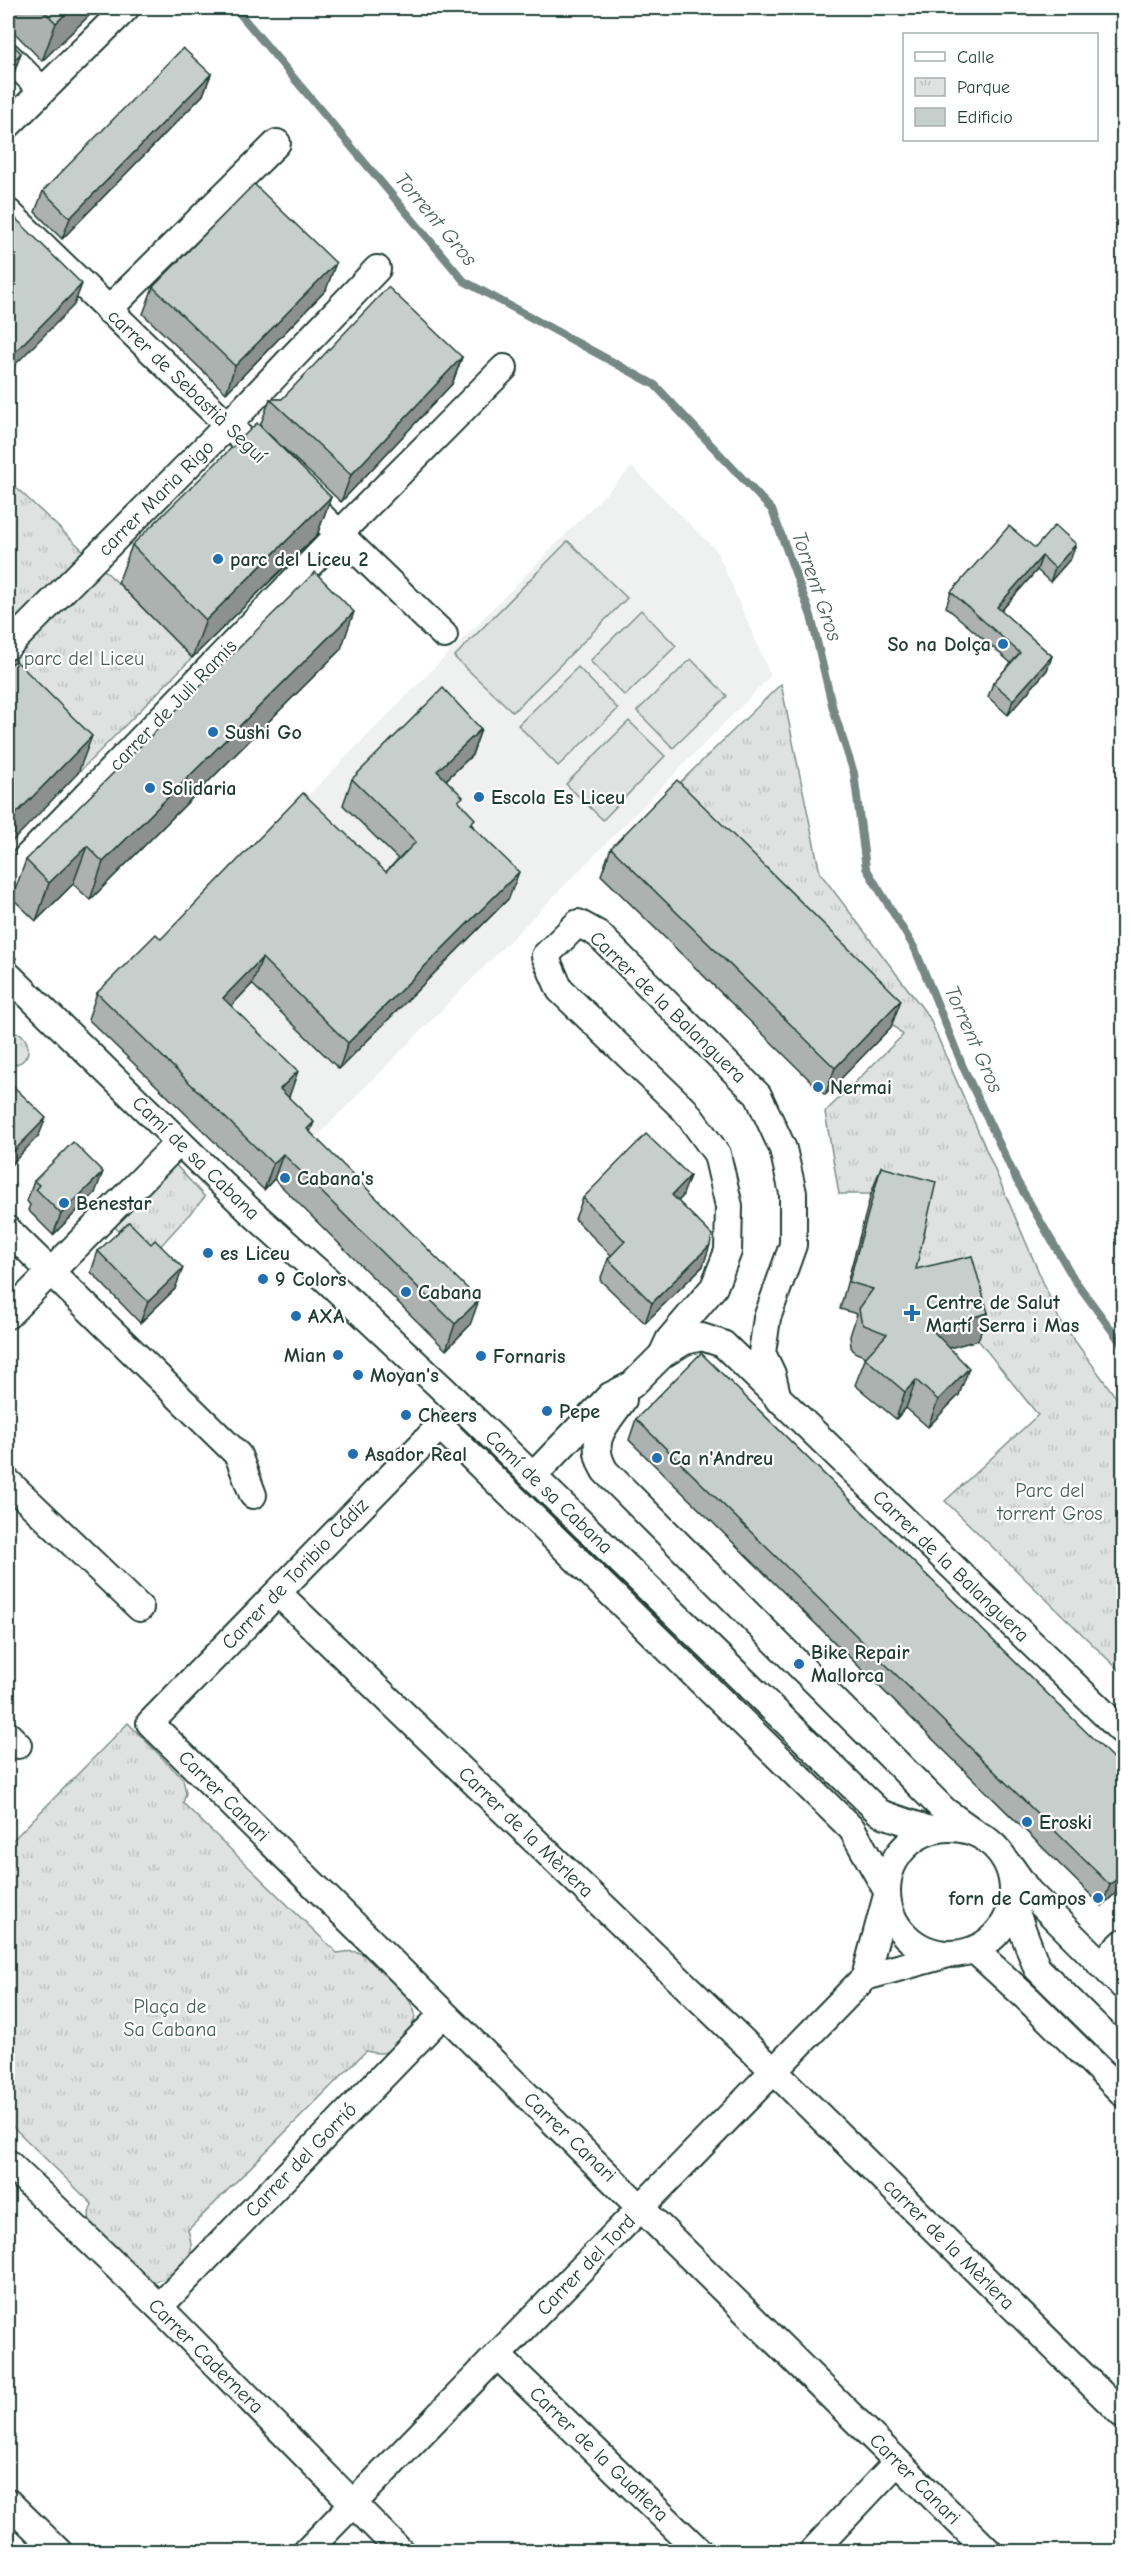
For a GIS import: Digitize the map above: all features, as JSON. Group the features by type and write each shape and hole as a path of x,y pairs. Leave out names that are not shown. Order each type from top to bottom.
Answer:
{"street":[{"path":"8,125 126,8"},
{"path":"8,56 42,90"},
{"path":"108,310 277,143"},
{"name":"carrer de Sebastià Seguí","path":"8,212 444,635"},
{"name":"carrer Maria Rigo","path":"8,646 228,426 377,268"},
{"name":"carrer de Juli Ramis","path":"8,877 339,534 504,368"},
{"name":"Carrer de la Balanguera","path":"662,1355 669,1340 714,1287 728,1251 729,1206 717,1154 686,1110 560,990 545,956 578,923 598,934 758,1095 783,1149 793,1193 793,1245 767,1318 762,1353 772,1374 778,1399"},
{"name":"Camí de sa Cabana","path":"8,975 248,1209 328,1281 533,1476 880,1813"},
{"path":"8,1315 179,1142"},
{"path":"8,1230 238,1455 253,1495"},
{"name":"Carrer de la Balanguera","path":"662,1355 685,1341 702,1337 723,1344 1124,1733"},
{"path":"662,1355 632,1385 598,1436 597,1458 606,1472 945,1811 994,1844 1028,1891 1124,1987"},
{"path":"533,1476 610,1396 632,1385"},
{"name":"Carrer de Toribio Cádiz","path":"150,1723 440,1426 852,1829 886,1894"},
{"path":"8,1482 140,1608"},
{"name":"Carrer de la Mèrlera","path":"278,1593 775,2072"},
{"name":"Carrer Canari","path":"150,1723 443,2014 643,2207 989,2552"},
{"path":"880,1813 930,1830"},
{"path":"880,1813 896,1856"},
{"path":"973,1831 952,1827 930,1830 910,1841 896,1856 887,1877 886,1894 893,1920 905,1937 924,1949 965,1954 1037,1968"},
{"path":"865,1977 965,1954 988,1943 1004,1925 1013,1905 1014,1883 1007,1861"},
{"name":"Carrer del Tord","path":"306,2552 865,1977 886,1894"},
{"path":"1013,1905 1037,1968 1124,2054"},
{"path":"1100,1964 1124,1942"},
{"path":"965,1954 1028,1999 1124,2094"},
{"name":"Carrer del Gorrió","path":"159,2307 443,2014"},
{"name":"carrer de la Mèrlera","path":"775,2072 1124,2416"},
{"name":"Carrer Cadernera","path":"8,2163 159,2307 401,2552"},
{"name":"Carrer de la Guatlera","path":"498,2356 700,2552"},
{"path":"812,2552 897,2462"},
{"path":"8,2502 44,2547"}],"shaded area":[{"name":"Escola Es Liceu","path":"632,467 717,551 771,676 264,1190 88,1019"}],"green space":[{"name":"parc del Liceu","path":"8,480 118,583 192,658 78,773 8,704"},
{"path":"568,541 627,598 513,712 454,657"},
{"path":"641,610 676,646 625,696 590,661"},
{"path":"691,659 727,696 673,748 637,711"},
{"path":"578,667 618,709 558,766 518,725"},
{"name":"Parc del torrent Gros","path":"781,684 820,873 929,1017 1059,1319 1123,1407 1123,1674 945,1501 1038,1415 978,1340 962,1283 917,1293 871,1194 839,1194 825,1112 903,1035 663,799"},
{"path":"629,721 665,756 603,820 566,784"},
{"path":"8,1032 21,1034 28,1045 27,1055 15,1065 8,1065"},
{"path":"174,1163 205,1197 147,1261 113,1225"},
{"name":"Plaça de Sa Cabana","path":"128,1723 183,1779 186,1793 183,1803 337,1953 352,1951 360,1953 384,1971 401,1990 415,2015 410,2030 395,2046 384,2052 366,2051 188,2230 191,2250 185,2263 174,2273 154,2281 147,2281 90,2226 89,2213 92,2204 8,2122 8,1845"}],"building":[{"path":"41,8 72,8 56,23"},
{"path":"8,40 21,53 8,67"},
{"path":"183,48 211,74 70,218 43,191"},
{"path":"254,184 336,263 235,366 153,287"},
{"path":"8,211 82,284 8,359"},
{"path":"388,287 462,357 351,475 270,399 282,399"},
{"name":"parc del Liceu 2","path":"257,423 331,497 206,620 132,545"},
{"name":"So na Dolça","path":"1055,525 1076,544 1055,568 1042,556 997,607 1052,656 1013,700 993,683 1020,653 951,592 1009,526 1035,548"},
{"path":"315,572 354,612 103,862 87,846 49,883 26,860"},
{"path":"15,660 92,736 8,822 8,667"},
{"path":"443,688 481,729 437,771 463,797 458,801 475,819 470,824 519,872 348,1043 262,958 223,998 298,1071 280,1089 314,1122 307,1129 479,1300 455,1324 283,1154 273,1164 97,993 156,934 161,939 303,793 386,872 416,842 352,779"},
{"path":"677,780 901,1000 835,1068 611,848"},
{"path":"8,951 16,958 8,967"},
{"path":"8,1081 46,1118 8,1157"},
{"path":"646,1134 690,1176 672,1195 712,1235 710,1245 652,1303 608,1259 625,1241 583,1198"},
{"path":"73,1142 103,1172 61,1214 36,1189 39,1185 34,1181"},
{"name":"Centre de Salut Martí Serra i Mas","path":"881,1167 936,1182 916,1269 972,1256 988,1313 931,1329 969,1368 938,1400 916,1380 905,1392 865,1358 887,1334 864,1325 861,1320 859,1309 873,1289 849,1282"},
{"path":"129,1222 151,1244 155,1240 183,1268 148,1302 98,1251"},
{"path":"701,1353 1124,1769 1124,1872 1110,1885 636,1419"}],"waterway":[{"name":"Torrent Gros","path":"235,8 464,281 655,385 772,510 811,616 833,709 854,773 866,868 915,949 963,1067 1017,1181 1074,1279 1124,1347"}],"place":[{"name":"parc del Liceu 2","path":"218,559"},
{"name":"So na Dolça","path":"1003,644"},
{"name":"Sushi Go","path":"213,732"},
{"name":"Solidaria","path":"150,788"},
{"name":"Escola Es Liceu","path":"479,797"},
{"name":"Nermai","path":"818,1087"},
{"name":"Cabana's","path":"285,1178"},
{"name":"Benestar","path":"64,1203"},
{"name":"es Liceu","path":"208,1253"},
{"name":"9 Colors","path":"263,1279"},
{"name":"Cabana","path":"406,1292"},
{"name":"Centre de Salut Martí Serra i Mas","path":"912,1313"},
{"name":"AXA","path":"296,1316"},
{"name":"Mian","path":"338,1355"},
{"name":"Fornaris","path":"481,1356"},
{"name":"Moyan's","path":"358,1375"},
{"name":"Pepe","path":"547,1411"},
{"name":"Cheers","path":"406,1415"},
{"name":"Asador Real","path":"353,1454"},
{"name":"Ca n'Andreu","path":"657,1458"},
{"name":"Bike Repair Mallorca","path":"799,1664"},
{"name":"Eroski","path":"1027,1822"},
{"name":"forn de Campos","path":"1098,1898"}]}
